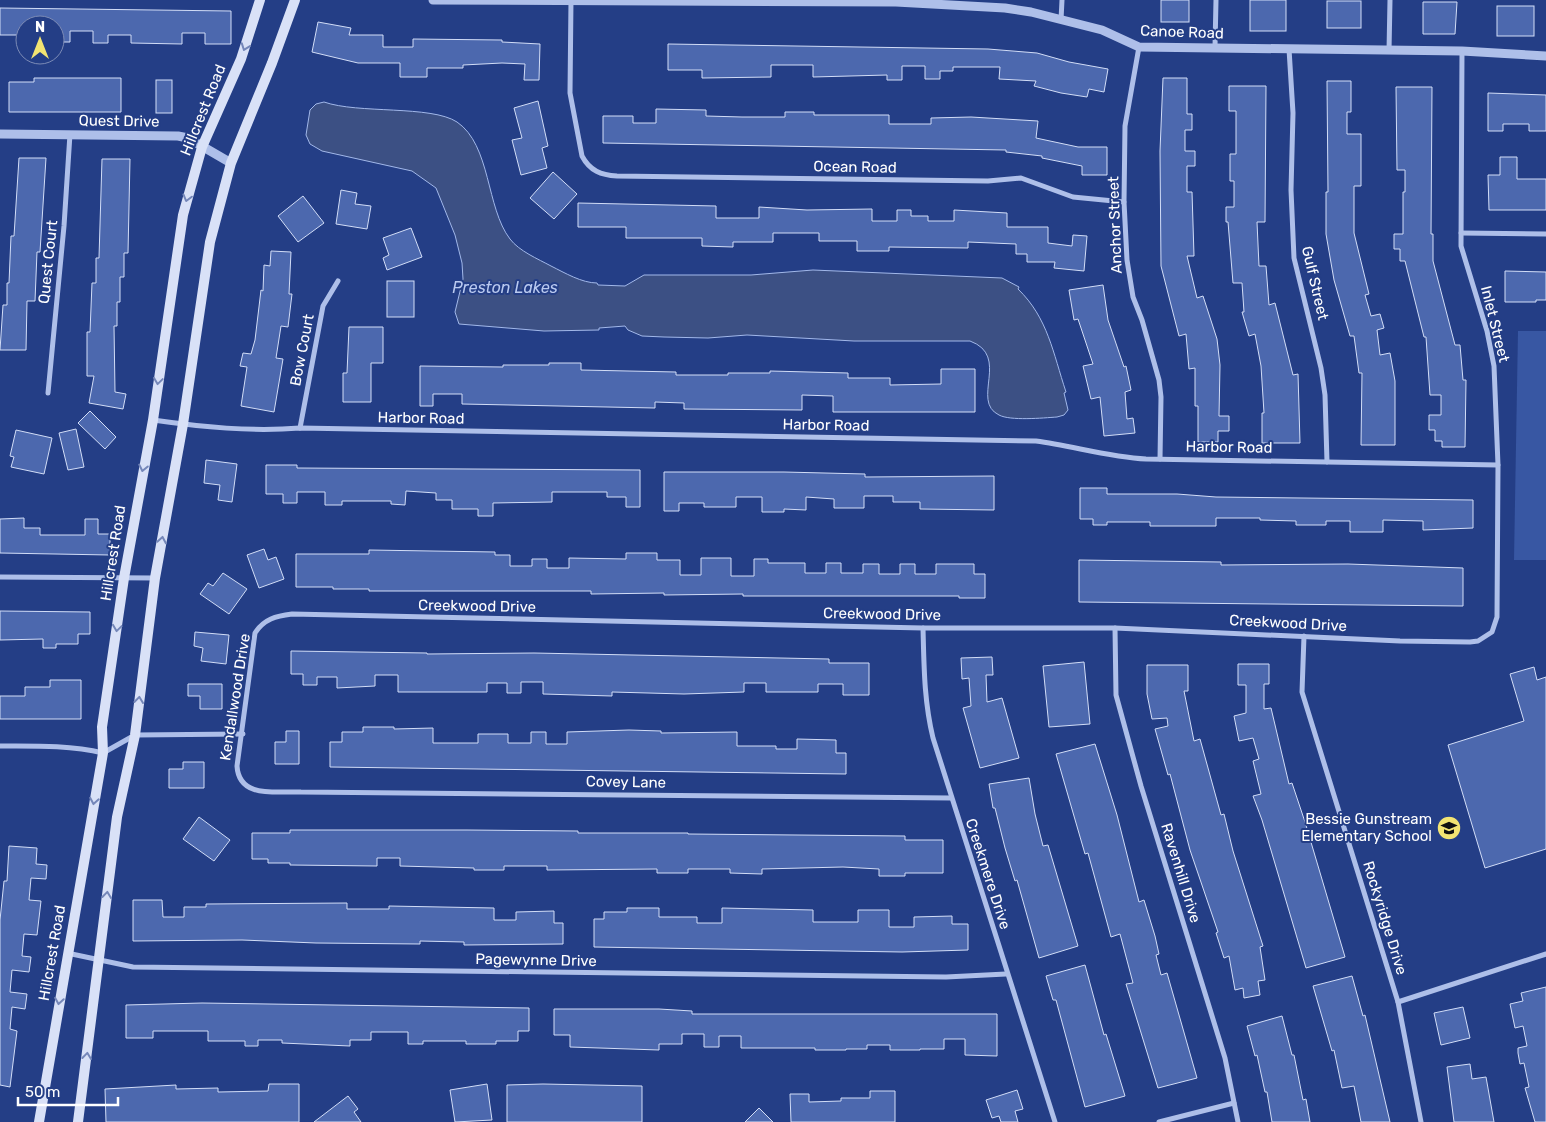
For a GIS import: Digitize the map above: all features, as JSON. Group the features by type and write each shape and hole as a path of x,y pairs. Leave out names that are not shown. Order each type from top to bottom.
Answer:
{"main road":[{"name":"Hillcrest Road","path":"39,1122 103,753 102,728 124,578 153,420 183,215 202,147 241,59 260,0"},
{"path":"78,1122 117,817 135,735 155,578 183,424 210,242 231,162 272,63 295,0"}],"street":[{"name":"Canoe Road","path":"433,0 896,1 1005,8 1031,12 1102,30 1139,46 1462,51 1546,56"},
{"path":"1062,0 1062,20"},
{"path":"1215,47 1216,0"},
{"path":"1389,51 1390,0"},
{"name":"Ocean Road","path":"571,1 570,93 577,137 586,164 596,172 617,176 988,181 1021,178 1073,197 1124,202"},
{"name":"Anchor Street","path":"1139,46 1126,126 1124,202 1130,280 1159,380 1161,397 1160,459"},
{"name":"Gulf Street","path":"1289,49 1294,258 1321,368 1325,395 1327,462"},
{"name":"Inlet Street","path":"1462,51 1461,246 1487,331 1494,366 1498,465 1497,617 1492,632"},
{"name":"Quest Drive","path":"0,134 178,136 188,138 231,162"},
{"name":"Quest Court","path":"48,393 64,226 70,134"},
{"path":"1461,233 1546,234"},
{"name":"Bow Court","path":"300,428 323,306 338,281"},
{"name":"Harbor Road","path":"153,420 258,430 300,428 1036,440 1126,458 1498,465"},
{"path":"0,577 155,578"},
{"name":"Creekwood Drive","path":"270,619 276,616 302,614 923,628 1115,628 1400,641 1470,642 1478,641 1492,632"},
{"name":"Kendallwood Drive","path":"270,619 260,626 255,633 236,766 237,774 245,786 250,789 300,792"},
{"name":"Creekmere Drive","path":"923,628 926,711 1006,974 1055,1122"},
{"name":"Ravenhill Drive","path":"1115,628 1116,695 1141,786 1225,1058 1238,1122"},
{"name":"Rockyridge Drive","path":"1304,636 1302,692 1398,1002 1421,1122"},
{"path":"0,746 88,750 103,753 135,735 242,734"},
{"name":"Covey Lane","path":"300,792 951,798"},
{"name":"Pagewynne Drive","path":"67,953 133,967 946,977 1006,974"},
{"path":"1398,1002 1546,954"},
{"path":"1159,1122 1234,1103"}],"shaded area":[{"path":"1518,331 1546,331 1546,560 1514,560"}],"water":[{"name":"Preston Lakes","path":"324,102 355,108 430,113 457,122 468,132 476,146 496,211 510,239 518,247 535,258 574,277 591,283 597,283 598,285 625,286 644,275 751,275 813,270 1002,278 1019,287 1018,289 1028,300 1043,324 1066,392 1064,393 1068,410 1064,415 1057,417 1018,419 999,415 991,408 988,400 990,367 988,357 982,348 970,341 854,341 747,335 708,338 664,337 642,336 628,330 625,326 599,328 599,330 544,331 459,324 455,312 463,279 462,263 455,235 436,188 412,171 322,151 310,144 306,135 310,110 316,104"}],"building":[{"path":"1161,0 1189,0 1189,22 1161,22"},
{"path":"1250,0 1286,0 1286,31 1250,31"},
{"path":"1327,1 1361,1 1361,28 1327,28"},
{"path":"1423,2 1457,2 1455,34 1423,34"},
{"path":"1497,6 1534,6 1534,36 1497,36"},
{"path":"0,8 231,11 231,44 205,44 205,33 182,33 182,44 131,43 131,35 108,35 108,43 93,43 93,31 70,31 70,42 65,42 65,15 15,15 15,35 0,35"},
{"path":"318,22 351,28 349,35 383,35 383,47 413,47 413,39 502,40 502,42 540,44 539,80 524,80 525,64 502,63 463,65 463,68 427,68 427,77 400,77 400,63 358,63 312,52"},
{"path":"668,44 988,49 1037,53 1069,62 1108,69 1104,92 1089,89 1087,97 1034,86 1036,81 999,79 1000,67 953,67 953,71 940,71 940,79 925,79 925,66 902,66 902,80 887,80 887,75 813,77 813,65 771,65 771,77 702,78 702,70 668,70"},
{"path":"34,78 121,78 121,112 9,112 9,82 34,82"},
{"path":"1163,78 1187,78 1187,114 1192,114 1192,130 1185,130 1185,151 1195,151 1195,166 1187,166 1187,192 1192,192 1194,256 1187,256 1197,298 1203,296 1217,339 1220,365 1219,416 1229,416 1229,431 1218,431 1218,442 1198,442 1198,406 1195,406 1195,368 1189,369 1186,334 1179,336 1161,266 1160,151"},
{"path":"156,80 172,80 172,113 156,113"},
{"path":"1327,81 1351,81 1351,112 1347,112 1347,134 1361,134 1361,186 1354,186 1354,233 1369,294 1365,295 1371,316 1380,314 1384,328 1377,330 1380,355 1390,353 1395,381 1395,445 1361,445 1362,373 1359,373 1354,336 1350,336 1334,280 1326,234 1326,192 1328,192"},
{"path":"1229,86 1266,86 1265,222 1257,222 1259,266 1266,266 1269,305 1275,303 1293,375 1298,374 1300,443 1262,443 1262,413 1264,413 1261,366 1255,334 1249,336 1242,312 1244,312 1242,283 1233,283 1228,222 1226,222 1226,207 1234,207 1234,181 1230,181 1230,154 1236,154 1236,111 1229,111"},
{"path":"1396,87 1432,87 1431,234 1433,234 1433,261 1455,345 1460,345 1463,380 1466,380 1465,447 1442,447 1442,441 1435,441 1435,430 1429,430 1429,415 1441,415 1441,395 1430,395 1426,337 1424,337 1405,261 1400,261 1400,249 1394,249 1394,234 1403,234 1403,192 1405,192 1405,170 1397,170"},
{"path":"1488,93 1546,95 1546,131 1529,131 1529,124 1503,124 1503,131 1488,131"},
{"path":"538,101 548,146 542,148 547,168 521,175 512,140 522,138 514,108"},
{"path":"656,109 706,110 706,116 742,117 785,117 785,112 814,112 814,115 889,115 889,124 931,124 931,118 971,117 1038,121 1036,138 1078,147 1107,147 1107,175 1082,175 1082,166 1042,158 1042,156 1006,152 1006,150 603,143 603,116 633,116 633,123 656,123"},
{"path":"1500,157 1517,157 1517,179 1546,179 1546,210 1489,210 1488,175 1500,175"},
{"path":"19,158 46,158 40,252 37,252 35,301 27,301 26,350 0,350 3,305 7,305 11,236 14,236"},
{"path":"102,159 130,159 128,253 124,253 124,277 120,277 120,302 117,302 117,326 114,326 115,392 126,394 123,409 89,403 94,376 87,376 87,332 90,332 92,283 96,283 96,258 99,258"},
{"path":"553,172 577,194 554,219 530,198"},
{"path":"341,190 357,193 355,204 371,206 367,229 336,224"},
{"path":"303,196 324,223 298,242 278,216"},
{"path":"578,203 716,206 716,218 759,218 759,207 807,210 872,209 872,221 897,221 897,210 911,210 911,216 928,216 928,221 954,221 954,210 1007,213 1007,227 1048,227 1048,243 1072,246 1073,235 1087,236 1084,271 1054,268 1055,262 1027,262 1027,254 1016,254 1016,244 968,242 968,248 889,247 889,251 857,251 857,241 819,241 819,233 773,233 773,242 733,242 733,247 702,246 702,238 626,238 626,227 578,227"},
{"path":"411,228 422,257 387,270 383,258 389,255 383,238"},
{"path":"271,251 291,252 289,294 292,294 288,327 281,326 276,358 283,359 274,412 241,406 247,367 240,366 243,353 251,354 255,340 261,290 263,291 264,265 270,266"},
{"path":"1505,271 1546,272 1546,300 1536,300 1536,302 1505,302"},
{"path":"387,281 414,281 414,317 387,317"},
{"path":"1103,285 1108,320 1124,367 1126,366 1131,390 1125,392 1127,419 1133,418 1135,433 1104,436 1100,397 1091,399 1083,366 1093,364 1078,319 1074,320 1069,290"},
{"path":"349,327 383,327 383,363 371,363 371,402 343,402 343,373 347,373"},
{"path":"549,363 581,363 581,370 676,372 676,375 728,375 728,373 770,373 770,371 848,373 848,378 890,378 890,385 941,384 941,369 975,369 975,412 833,412 833,396 802,395 802,410 684,409 684,403 655,402 655,408 462,404 462,394 433,394 433,406 420,406 420,366 503,367 503,365 549,365"},
{"path":"90,411 116,437 105,449 78,423"},
{"path":"76,429 84,467 68,470 59,433"},
{"path":"16,430 52,438 44,474 11,467 14,457 10,456"},
{"path":"206,460 237,464 232,502 218,500 220,485 204,483"},
{"path":"266,465 297,465 297,468 640,470 640,507 626,507 626,497 607,497 607,492 552,492 552,502 493,503 493,516 478,516 478,509 452,509 452,500 436,500 436,493 406,491 405,505 391,504 391,501 342,501 342,505 325,505 325,492 297,492 297,503 283,503 283,494 266,494"},
{"path":"664,472 865,474 865,477 994,476 994,510 920,509 920,502 893,502 893,496 864,496 864,508 834,508 834,499 806,497 806,510 784,509 784,512 762,512 762,497 736,497 736,507 704,507 704,503 679,503 679,511 664,511"},
{"path":"1080,488 1107,488 1107,494 1473,500 1473,528 1423,530 1423,521 1383,520 1383,532 1350,532 1350,521 1326,521 1326,525 1296,525 1296,521 1260,520 1260,518 1216,518 1216,526 1150,526 1150,522 1107,522 1107,525 1093,525 1093,519 1080,519"},
{"path":"24,518 24,528 40,528 40,535 85,535 85,519 98,519 98,534 110,534 110,555 0,553 0,519"},
{"path":"264,549 268,560 276,557 284,579 259,588 247,555"},
{"path":"369,550 495,552 495,555 510,555 510,566 532,566 532,559 547,559 547,568 569,568 569,558 626,559 626,553 657,553 657,560 680,560 680,575 701,575 701,558 731,558 731,576 754,576 754,559 768,559 768,563 805,563 805,573 826,573 826,563 841,563 841,573 863,573 863,564 879,564 879,574 900,574 900,564 915,564 915,574 936,574 936,564 974,564 974,574 985,574 985,598 959,598 959,596 664,595 664,593 591,594 591,591 369,591 369,589 333,589 333,587 296,587 296,554 369,554"},
{"path":"1079,560 1221,562 1221,565 1348,564 1463,568 1463,606 1079,602"},
{"path":"223,573 247,589 229,614 200,594 208,583 213,586"},
{"path":"0,611 90,612 90,634 78,634 78,644 56,644 56,648 43,648 43,639 0,640"},
{"path":"195,632 229,635 226,664 201,661 203,648 194,646"},
{"path":"291,651 427,654 534,653 829,659 829,663 869,663 869,695 843,695 843,684 818,684 818,692 766,692 766,683 744,683 744,692 684,694 612,692 612,696 543,694 543,682 521,682 521,693 507,693 507,683 487,683 487,692 398,692 398,675 375,675 375,686 337,688 337,677 317,677 317,685 303,685 303,674 291,674"},
{"path":"992,657 993,675 986,675 987,702 1002,698 1019,758 980,768 963,708 971,706 969,678 962,679 961,658"},
{"path":"1084,662 1090,724 1049,727 1043,666"},
{"path":"1238,664 1269,664 1269,684 1264,684 1264,709 1271,708 1289,784 1292,783 1305,822 1345,957 1306,968 1262,820 1253,796 1261,794 1253,761 1259,759 1253,738 1239,741 1234,716 1246,713 1246,685 1238,685"},
{"path":"1147,665 1188,665 1188,691 1184,691 1194,741 1200,739 1221,815 1224,814 1233,851 1263,946 1260,947 1265,980 1258,981 1260,995 1244,998 1243,988 1235,990 1229,956 1224,958 1216,933 1218,932 1190,850 1170,774 1168,775 1155,729 1168,726 1167,718 1152,719 1147,694"},
{"name":"Bessie Gunstream Elementary School","path":"1534,667 1537,680 1546,677 1546,849 1485,868 1448,745 1524,721 1510,674"},
{"path":"50,680 81,680 81,719 0,719 0,696 25,696 25,687 50,687"},
{"path":"188,684 222,684 222,709 200,709 200,696 188,696"},
{"path":"363,727 394,727 394,729 433,728 433,743 478,743 478,734 508,734 508,743 531,743 531,732 546,732 546,744 567,744 567,732 629,730 661,731 661,733 737,732 737,746 776,746 776,749 797,749 797,739 836,740 836,753 846,753 846,774 330,767 330,742 342,742 342,732 363,732"},
{"path":"286,731 299,731 299,764 275,764 275,742 286,742"},
{"path":"1095,744 1117,815 1139,902 1144,900 1155,936 1159,954 1156,955 1161,975 1167,973 1197,1078 1158,1088 1126,984 1133,983 1120,934 1111,937 1088,853 1085,854 1056,754"},
{"path":"183,762 204,762 204,788 169,788 169,769 183,769"},
{"path":"1029,778 1043,846 1048,845 1078,946 1039,958 1017,880 1015,881 1005,848 995,808 993,808 989,784"},
{"path":"199,817 230,840 214,861 183,839"},
{"path":"290,830 578,831 578,833 905,836 905,840 943,840 943,873 905,873 905,876 879,876 879,869 843,867 762,869 762,874 730,873 730,869 688,869 688,873 657,873 657,869 547,870 547,866 504,866 504,870 474,870 474,868 400,866 400,858 377,858 377,866 290,865 290,863 268,863 268,859 252,859 252,833 290,833"},
{"path":"9,846 37,848 36,864 47,865 46,879 31,878 29,900 41,901 37,935 24,934 22,956 31,957 29,972 12,970 10,992 27,994 25,1009 12,1007 10,1029 17,1031 10,1087 0,1085 0,920 4,881 7,881"},
{"path":"133,900 162,900 163,917 184,917 184,907 206,907 206,904 347,903 347,909 389,909 389,906 494,908 494,920 516,920 516,912 554,911 554,923 563,923 563,944 464,945 464,942 420,941 420,944 242,940 133,941"},
{"path":"627,908 659,908 659,917 697,917 697,923 722,923 722,908 813,910 813,922 858,922 858,910 889,910 889,927 914,927 914,917 952,916 952,924 968,924 968,950 902,952 594,947 594,919 604,919 604,912 627,912"},
{"path":"1085,965 1104,1035 1106,1034 1125,1096 1085,1107 1056,1000 1053,1000 1046,976"},
{"path":"1352,976 1363,1016 1365,1015 1390,1122 1361,1122 1354,1086 1342,1088 1334,1050 1332,1051 1313,986"},
{"path":"1546,987 1546,1122 1535,1122 1525,1088 1529,1087 1524,1063 1520,1064 1518,1053 1518,1048 1527,1046 1523,1026 1515,1028 1510,1004 1523,1001 1521,993"},
{"path":"202,1003 529,1008 529,1031 518,1031 518,1041 496,1041 496,1044 466,1044 466,1041 423,1041 423,1044 408,1044 408,1032 371,1032 371,1040 350,1040 350,1046 282,1043 282,1040 258,1040 258,1046 245,1046 245,1041 208,1041 208,1031 153,1031 153,1038 126,1038 126,1005"},
{"path":"1463,1007 1470,1038 1441,1045 1434,1013"},
{"path":"554,1009 659,1009 692,1011 692,1014 997,1014 997,1056 965,1055 965,1039 944,1039 944,1049 890,1050 890,1045 867,1045 867,1049 815,1050 815,1048 741,1048 741,1036 719,1036 719,1047 704,1047 704,1034 682,1034 682,1044 659,1044 659,1050 570,1047 570,1035 554,1035"},
{"path":"1282,1016 1292,1055 1294,1055 1303,1100 1306,1099 1310,1122 1272,1122 1267,1092 1265,1092 1257,1055 1255,1056 1247,1026"},
{"path":"1470,1064 1472,1079 1486,1077 1494,1122 1454,1122 1447,1067"},
{"path":"269,1084 299,1084 299,1122 106,1122 105,1089 176,1085 176,1089 218,1088 218,1092 268,1091"},
{"path":"487,1084 492,1120 455,1122 450,1090"},
{"path":"507,1085 642,1086 642,1122 507,1122"},
{"path":"1017,1090 1023,1109 1015,1111 1018,1122 1001,1122 999,1116 992,1118 986,1100"},
{"path":"870,1091 895,1091 895,1122 791,1122 790,1094 809,1094 809,1102 841,1101 841,1098 870,1098"},
{"path":"348,1096 358,1109 354,1112 361,1122 314,1122"},
{"path":"759,1108 773,1122 745,1122"}],"place":[{"name":"Bessie Gunstream Elementary School","path":"1449,828"}]}
